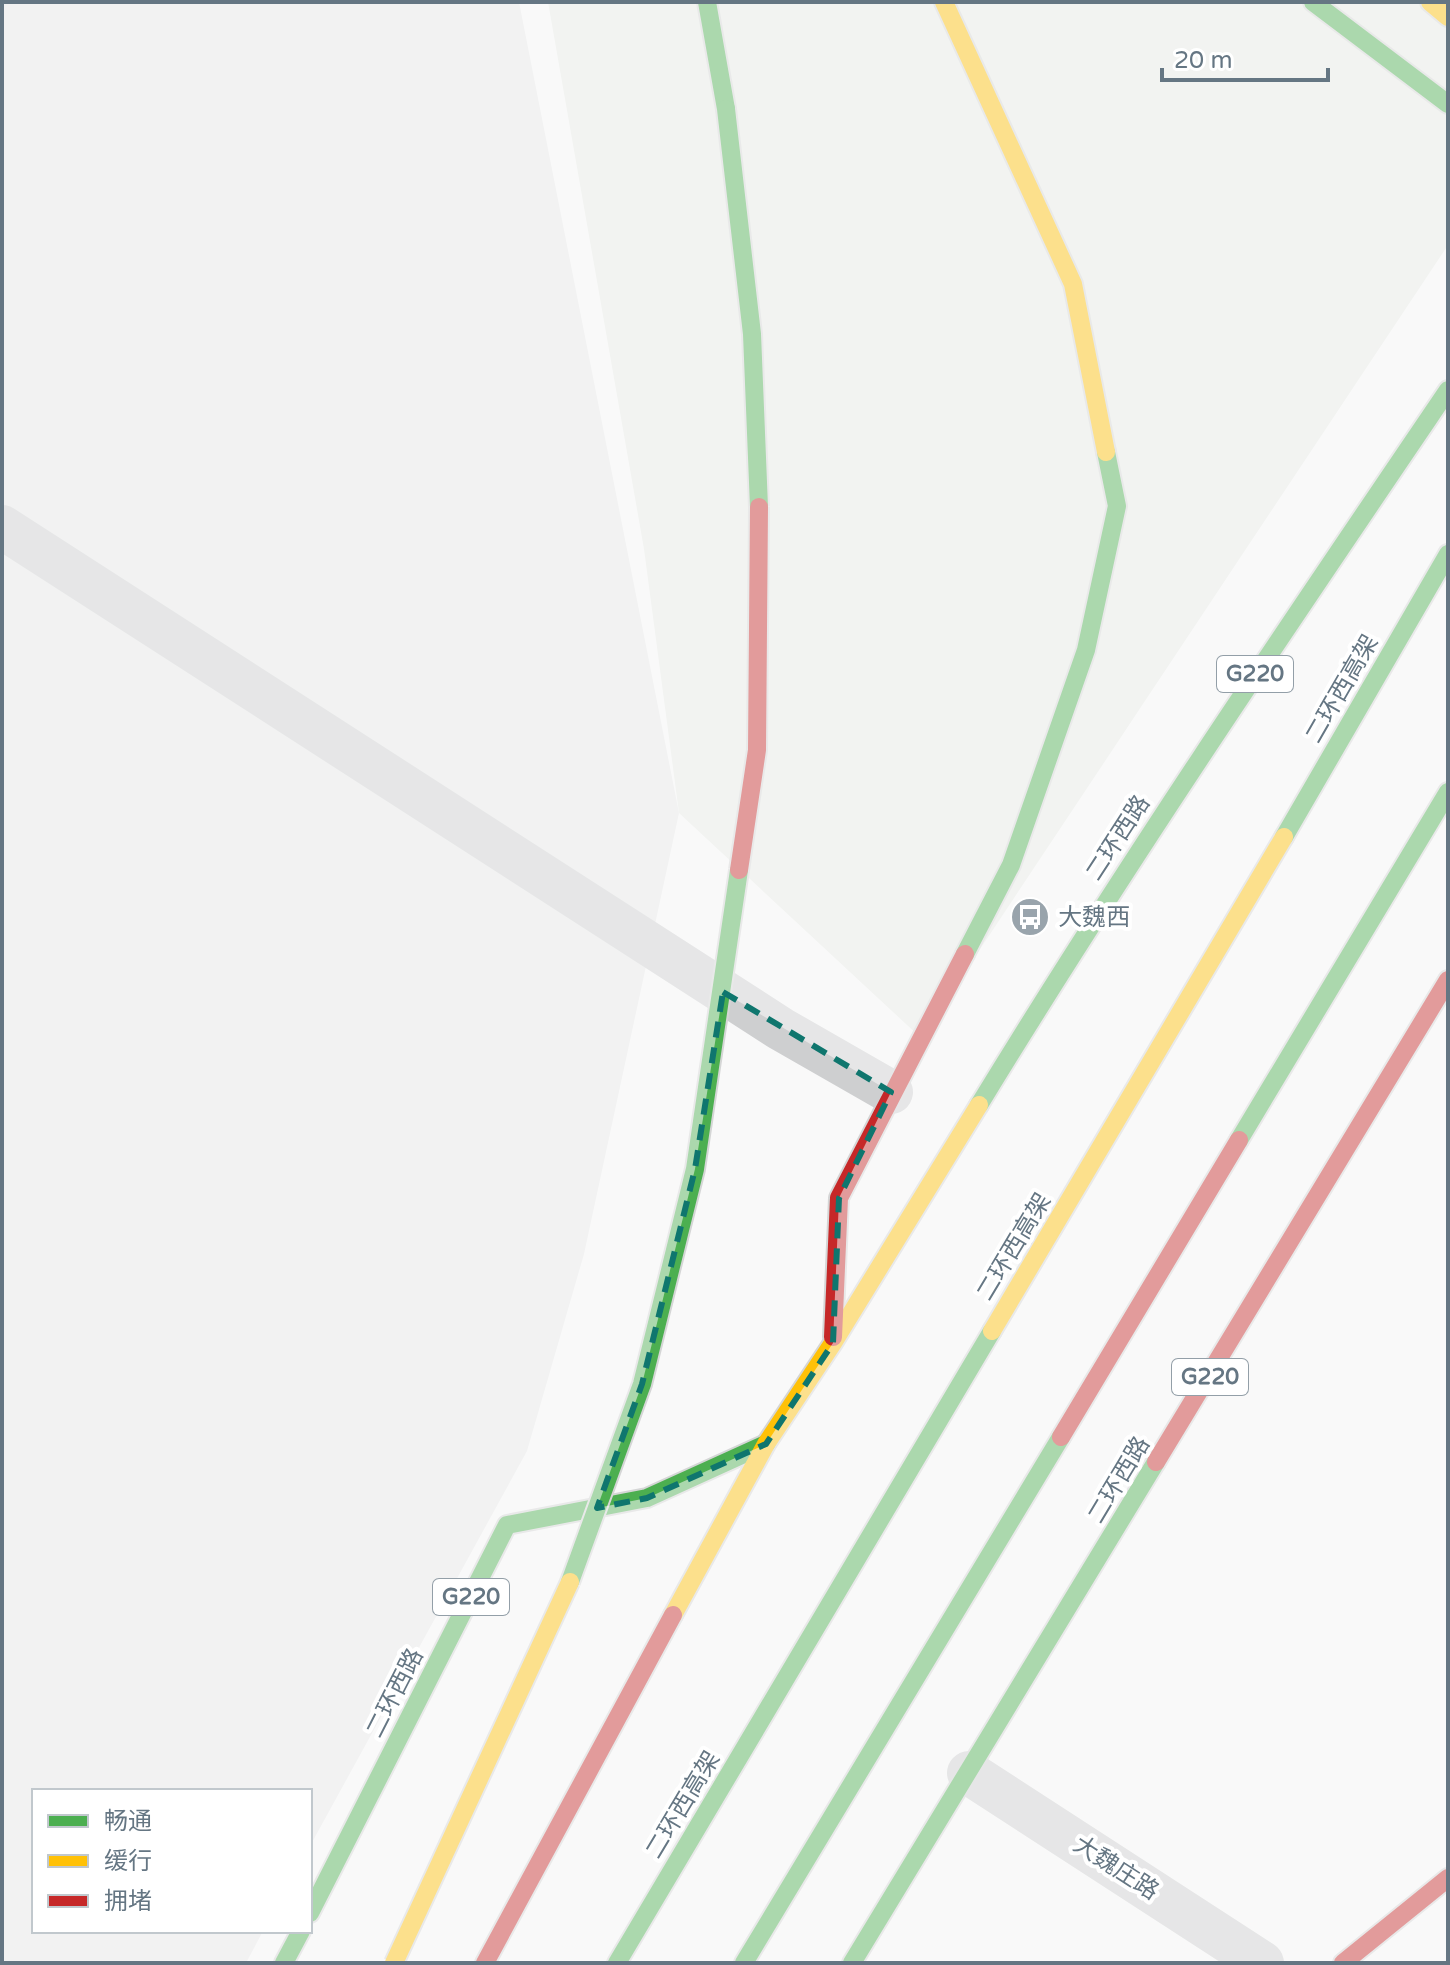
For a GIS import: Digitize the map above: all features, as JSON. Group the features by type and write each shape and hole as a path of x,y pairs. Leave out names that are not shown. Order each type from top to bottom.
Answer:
{"highway":[{"path":"394,1963 559,1612 642,1384 695,1169 757,750 761,569 752,334 726,109 707,2"},
{"path":"833,1343 839,1198 891,1092 1011,865 1086,650 1117,506 1073,284 944,2"},
{"path":"1313,2 1448,104"},
{"path":"1430,2 1448,17"},
{"name":"二环西路","path":"485,1963 766,1444 833,1343 1067,961 1223,721 1448,390"},
{"name":"二环西高架","path":"617,1963 1222,944 1448,554"},
{"path":"744,1963 1448,792"},
{"name":"二环西路","path":"852,1963 1448,980"},
{"name":"二环西路","path":"312,1909 507,1525 647,1498 766,1444"},
{"path":"1343,1963 1448,1878"},
{"path":"284,1963 300,1933"}],"street":[{"path":"2,527 781,1029 891,1092"},
{"name":"大魏庄路","path":"969,1773 1262,1963"}],"highlighted area":[{"path":"723,992 891,1092 839,1198 833,1343 766,1444 647,1498 597,1508 642,1384 695,1169"}],"shaded area":[{"path":"2,2 519,2 679,813 584,1254 527,1451 312,1842 312,1789 32,1789 32,1933 262,1933 246,1963 2,1963"},
{"path":"548,2 1448,2 1448,245 921,1038 679,813 644,549"}],"traffic: fast":[{"path":"707,2 726,109"},
{"path":"1313,2 1448,104"},
{"path":"726,109 752,334 759,507"},
{"path":"979,1105 1151,834 1448,390"},
{"path":"965,954 1011,865 1086,650 1117,506 1106,452"},
{"path":"1284,837 1448,554"},
{"path":"1239,1140 1448,792"},
{"path":"570,1582 642,1384 695,1169 739,870"},
{"path":"617,1963 992,1331"},
{"path":"744,1963 1061,1437"},
{"path":"312,1909 507,1525 647,1498 766,1444"},
{"path":"852,1963 1156,1462"},
{"path":"284,1963 300,1933"}],"traffic: slow":[{"path":"944,2 1073,284 1106,452"},
{"path":"1430,2 1448,17"},
{"path":"992,1331 1284,837"},
{"path":"673,1615 766,1444 833,1343 979,1105"},
{"path":"394,1963 570,1582"}],"traffic: jam":[{"path":"739,870 757,750 759,507"},
{"path":"833,1337 839,1198 965,954"},
{"path":"1156,1462 1448,980"},
{"path":"1061,1437 1239,1140"},
{"path":"485,1963 673,1615"},
{"path":"1343,1963 1448,1878"}],"place":[{"name":"大魏西","path":"1030,917"}]}
